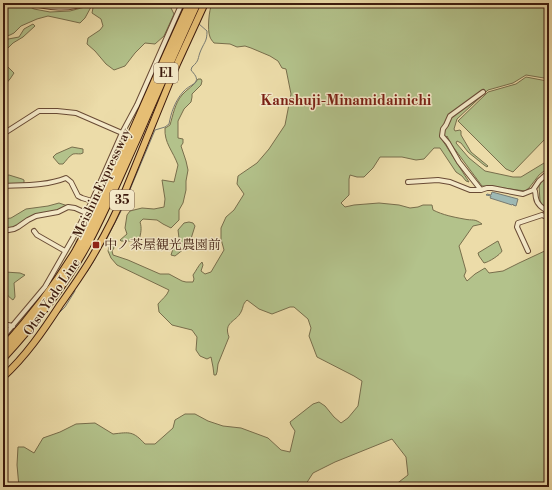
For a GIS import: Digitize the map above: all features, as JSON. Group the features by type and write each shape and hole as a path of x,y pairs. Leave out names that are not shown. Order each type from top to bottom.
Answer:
{"highway":[{"name":"Meishin Expressway","path":"3,348 49,291 83,237 110,182 190,3"},
{"name":"Meishin Expressway","path":"3,358 46,308 70,274 89,241 108,203 197,3"}],"main road":[{"name":"Otsu Yodo Line","path":"3,377 14,367 31,346 77,281 117,210 177,64 206,3"}],"street":[{"path":"33,3 47,7 74,7 84,3"},
{"path":"3,337 45,287 74,239 124,133 182,3"},
{"path":"481,190 459,162 442,136 443,129 450,116 483,92"},
{"path":"3,134 39,111 76,113 124,133"},
{"path":"408,182 438,180 450,182 470,190 492,188 523,194 533,190 539,181 549,172"},
{"path":"3,186 41,185 66,178 71,182 78,196 92,201"},
{"path":"534,189 536,191 538,205 549,212"},
{"path":"3,231 14,229 36,216 58,212 68,207 75,208 86,213"},
{"path":"528,251 517,227 518,223 542,215 549,218"},
{"path":"34,231 37,235 66,251"},
{"path":"3,303 5,300 4,297"},
{"path":"3,324 13,326"}],"green space":[{"path":"3,3 23,3 34,9 50,12 70,11 85,7 92,3 167,3 174,14 164,36 155,44 145,43 125,66 114,70 106,64 87,44 88,38 100,30 103,26 101,19 92,13 93,8 91,7 85,18 80,23 48,16 21,26 14,33 3,37"},
{"path":"212,3 549,3 549,127 546,128 546,138 513,172 506,169 458,121 488,92 516,84 526,77 547,81 544,78 526,75 513,83 488,90 457,119 454,129 455,131 461,131 461,135 471,152 488,166 487,167 484,165 468,152 461,143 457,141 456,143 469,158 485,171 513,177 521,177 549,160 549,167 539,175 529,188 525,191 482,186 451,144 447,136 443,141 469,182 456,172 440,148 434,148 424,159 416,160 402,157 380,157 373,168 364,177 350,175 349,195 341,203 345,207 379,203 399,205 410,208 423,205 432,205 433,210 441,213 479,222 482,224 473,226 459,246 466,271 464,276 467,281 485,268 489,273 503,271 549,249 549,487 395,487 395,485 408,475 406,457 392,439 335,462 313,473 304,487 19,487 17,465 18,447 24,447 34,453 43,438 76,424 95,423 113,434 131,433 145,444 155,444 173,428 175,420 185,414 195,414 208,421 223,426 241,428 268,438 281,450 290,452 295,431 290,422 313,404 319,402 325,406 341,423 348,418 358,406 362,381 317,357 309,336 311,328 308,319 294,307 290,307 272,314 259,309 247,300 244,303 239,315 229,325 229,337 218,364 216,375 214,375 211,357 207,359 200,356 196,350 197,337 192,330 172,325 159,312 158,304 166,296 169,290 117,265 111,258 108,251 109,247 112,246 114,247 112,251 113,255 160,274 169,274 186,282 193,282 193,275 202,262 203,265 201,271 205,274 211,272 224,250 221,239 221,228 226,217 234,210 244,194 237,184 238,176 257,163 269,149 285,125 291,94 286,69 282,68 278,61 270,56 251,48 214,43 209,34 209,15"},
{"path":"33,24 35,26 7,49 4,63 14,73 3,87 3,40 19,37 24,29"},
{"path":"198,79 201,79 202,81 201,85 192,94 191,102 184,109 178,121 178,138 183,139 181,146 188,170 186,190 183,203 179,210 179,220 171,228 157,220 143,219 140,222 141,231 139,240 121,241 120,240 127,234 125,228 127,215 130,211 142,208 154,209 164,207 165,199 162,180 174,182 178,165 167,143 165,128 170,125 174,109 180,98 195,84"},
{"path":"72,147 83,149 83,153 73,154 63,164 59,164 53,157 56,154"},
{"path":"9,175 24,180 24,183 20,185 3,184 3,176"},
{"path":"549,176 549,209 542,205 540,201 539,186 542,181"},
{"path":"59,203 68,206 59,211 38,215 27,223 7,229 4,234 5,243 3,246 3,219 11,218 26,209"},
{"path":"184,223 193,223 195,226 189,245 175,256 171,255 179,238 178,230"},
{"path":"498,241 502,251 494,258 484,263 478,253"},
{"path":"3,270 5,272 20,273 25,275 14,283 15,297 13,300 3,291"}],"water":[{"path":"492,192 518,199 516,206 490,198 491,196 486,195 491,195"}],"waterway":[{"path":"105,242 121,211 155,130 169,124 172,111 178,99 184,91 196,81 196,76 191,70 195,65 206,41 207,34 207,31 199,24"},
{"path":"87,272 95,259"},
{"path":"59,313 65,307 75,291"}],"tunnel":[{"path":"76,240 91,248"}],"place":[{"name":"中ノ茶屋観光農園前","path":"96,245"}],"district":[{"name":"Kanshuji-Minamidainichi","path":"346,101"}]}
